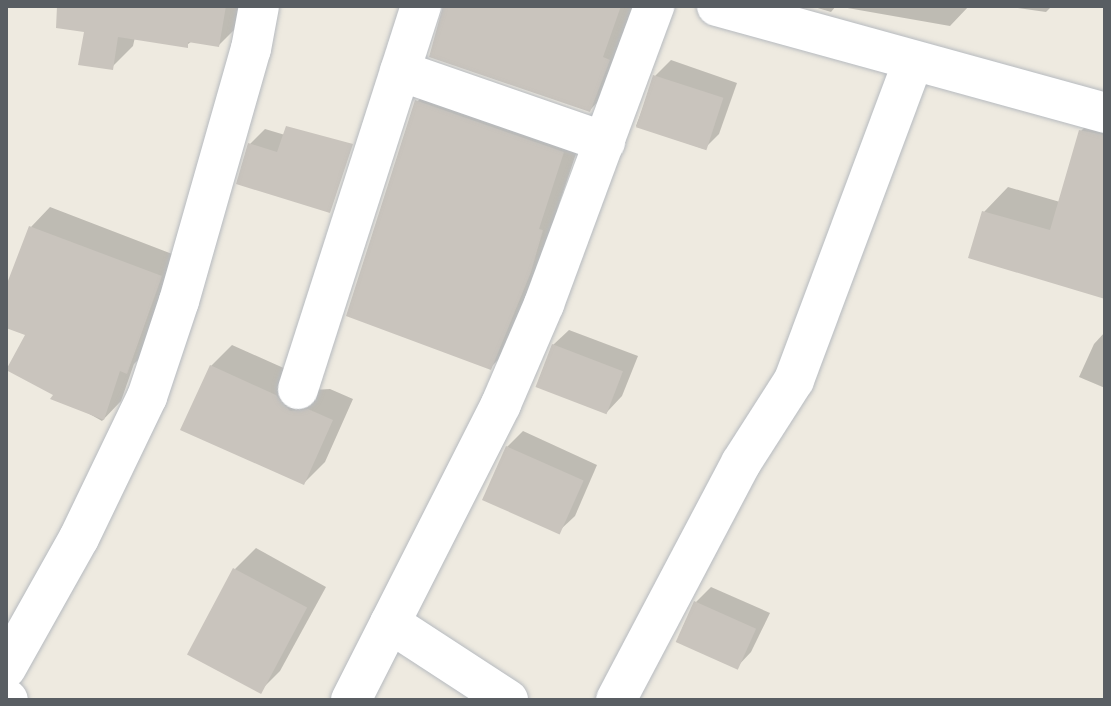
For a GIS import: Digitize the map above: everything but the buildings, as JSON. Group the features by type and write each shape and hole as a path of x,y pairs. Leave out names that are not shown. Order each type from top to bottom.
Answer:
{"street":[{"path":"6,668 79,538 147,397 251,49 259,6"},
{"path":"298,389 421,6"},
{"path":"351,700 501,404 544,304 654,6"},
{"path":"717,6 1105,113"},
{"path":"616,700 741,463 794,380 913,62"},
{"path":"400,71 605,142"},
{"path":"390,623 508,700"}]}
